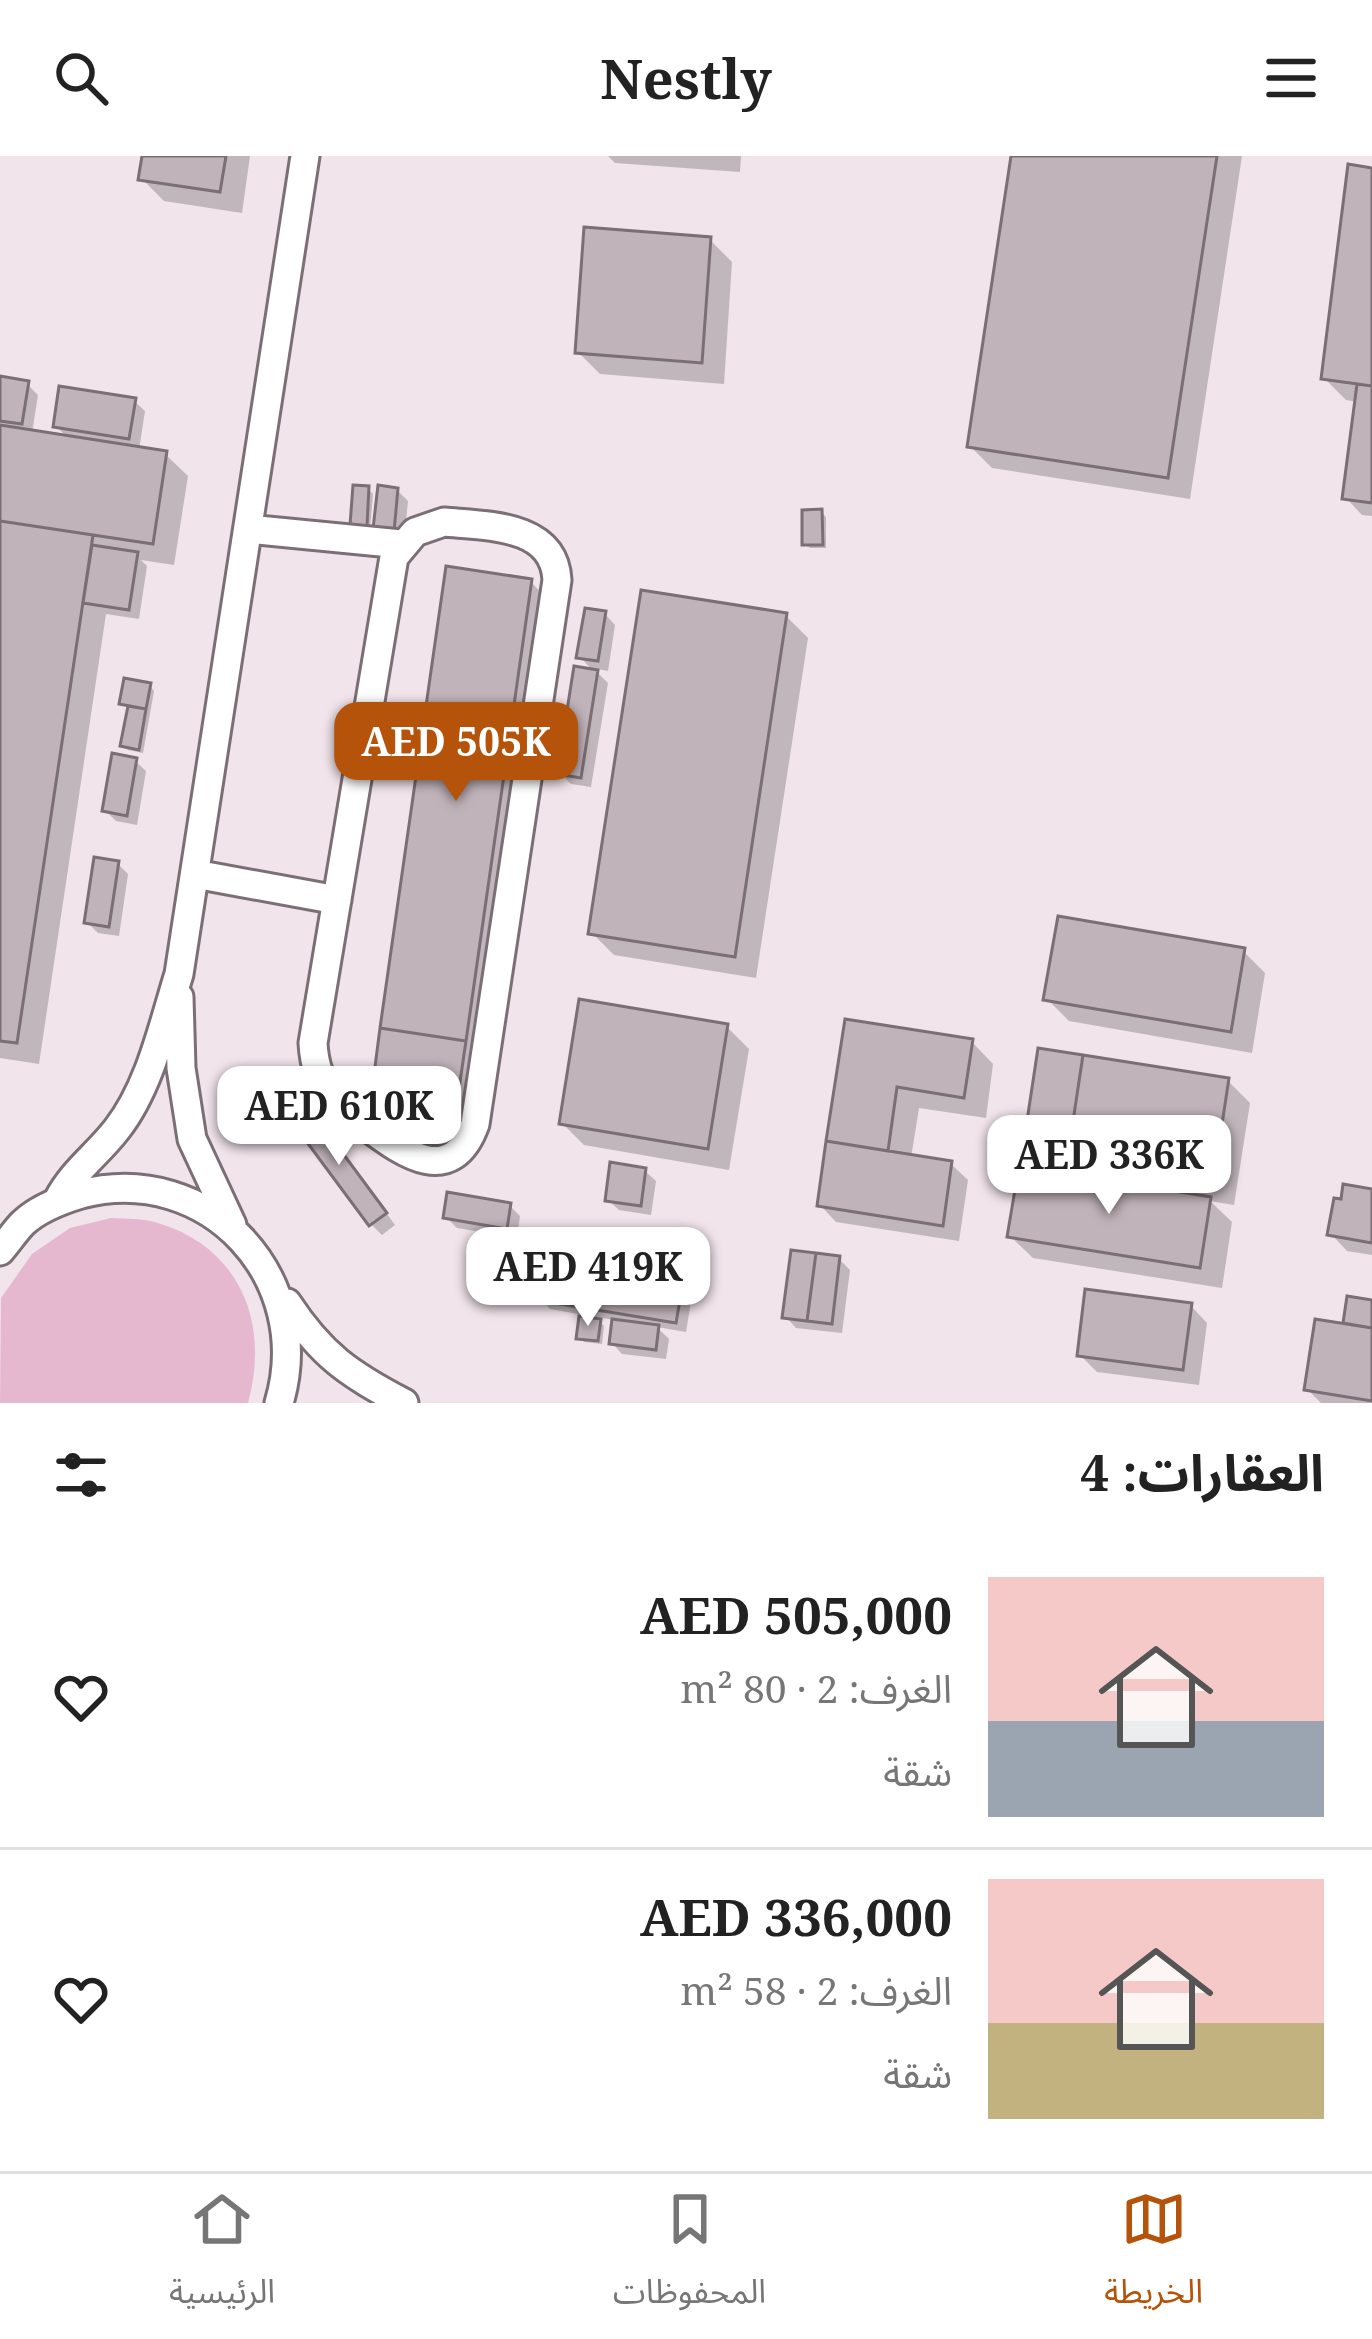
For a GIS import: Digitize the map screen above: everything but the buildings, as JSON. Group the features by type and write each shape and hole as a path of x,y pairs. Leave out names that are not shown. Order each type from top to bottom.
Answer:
{"street":[{"path":"58,1200 69,1179 119,1128 151,1063 179,974 305,156"},
{"path":"444,522 522,533 543,543 557,570 475,1124 464,1147 453,1154 428,1161 404,1154 344,1110 323,1084 313,1043 338,900 390,573 400,544 428,525 444,522"},
{"path":"248,529 400,544"},
{"path":"195,874 338,900"},
{"path":"179,974 181,1068 192,1139 236,1234"},
{"path":"0,1251 12,1228 58,1200 108,1187 162,1192 212,1213 236,1234 271,1278 305,1331 349,1374 404,1403"},
{"path":"271,1278 287,1329 286,1378 279,1403"}],"shaded area":[{"path":"111,1218 152,1221 187,1235 229,1270 251,1318 255,1345 248,1403 0,1403 1,1298 32,1254 70,1228"}]}
